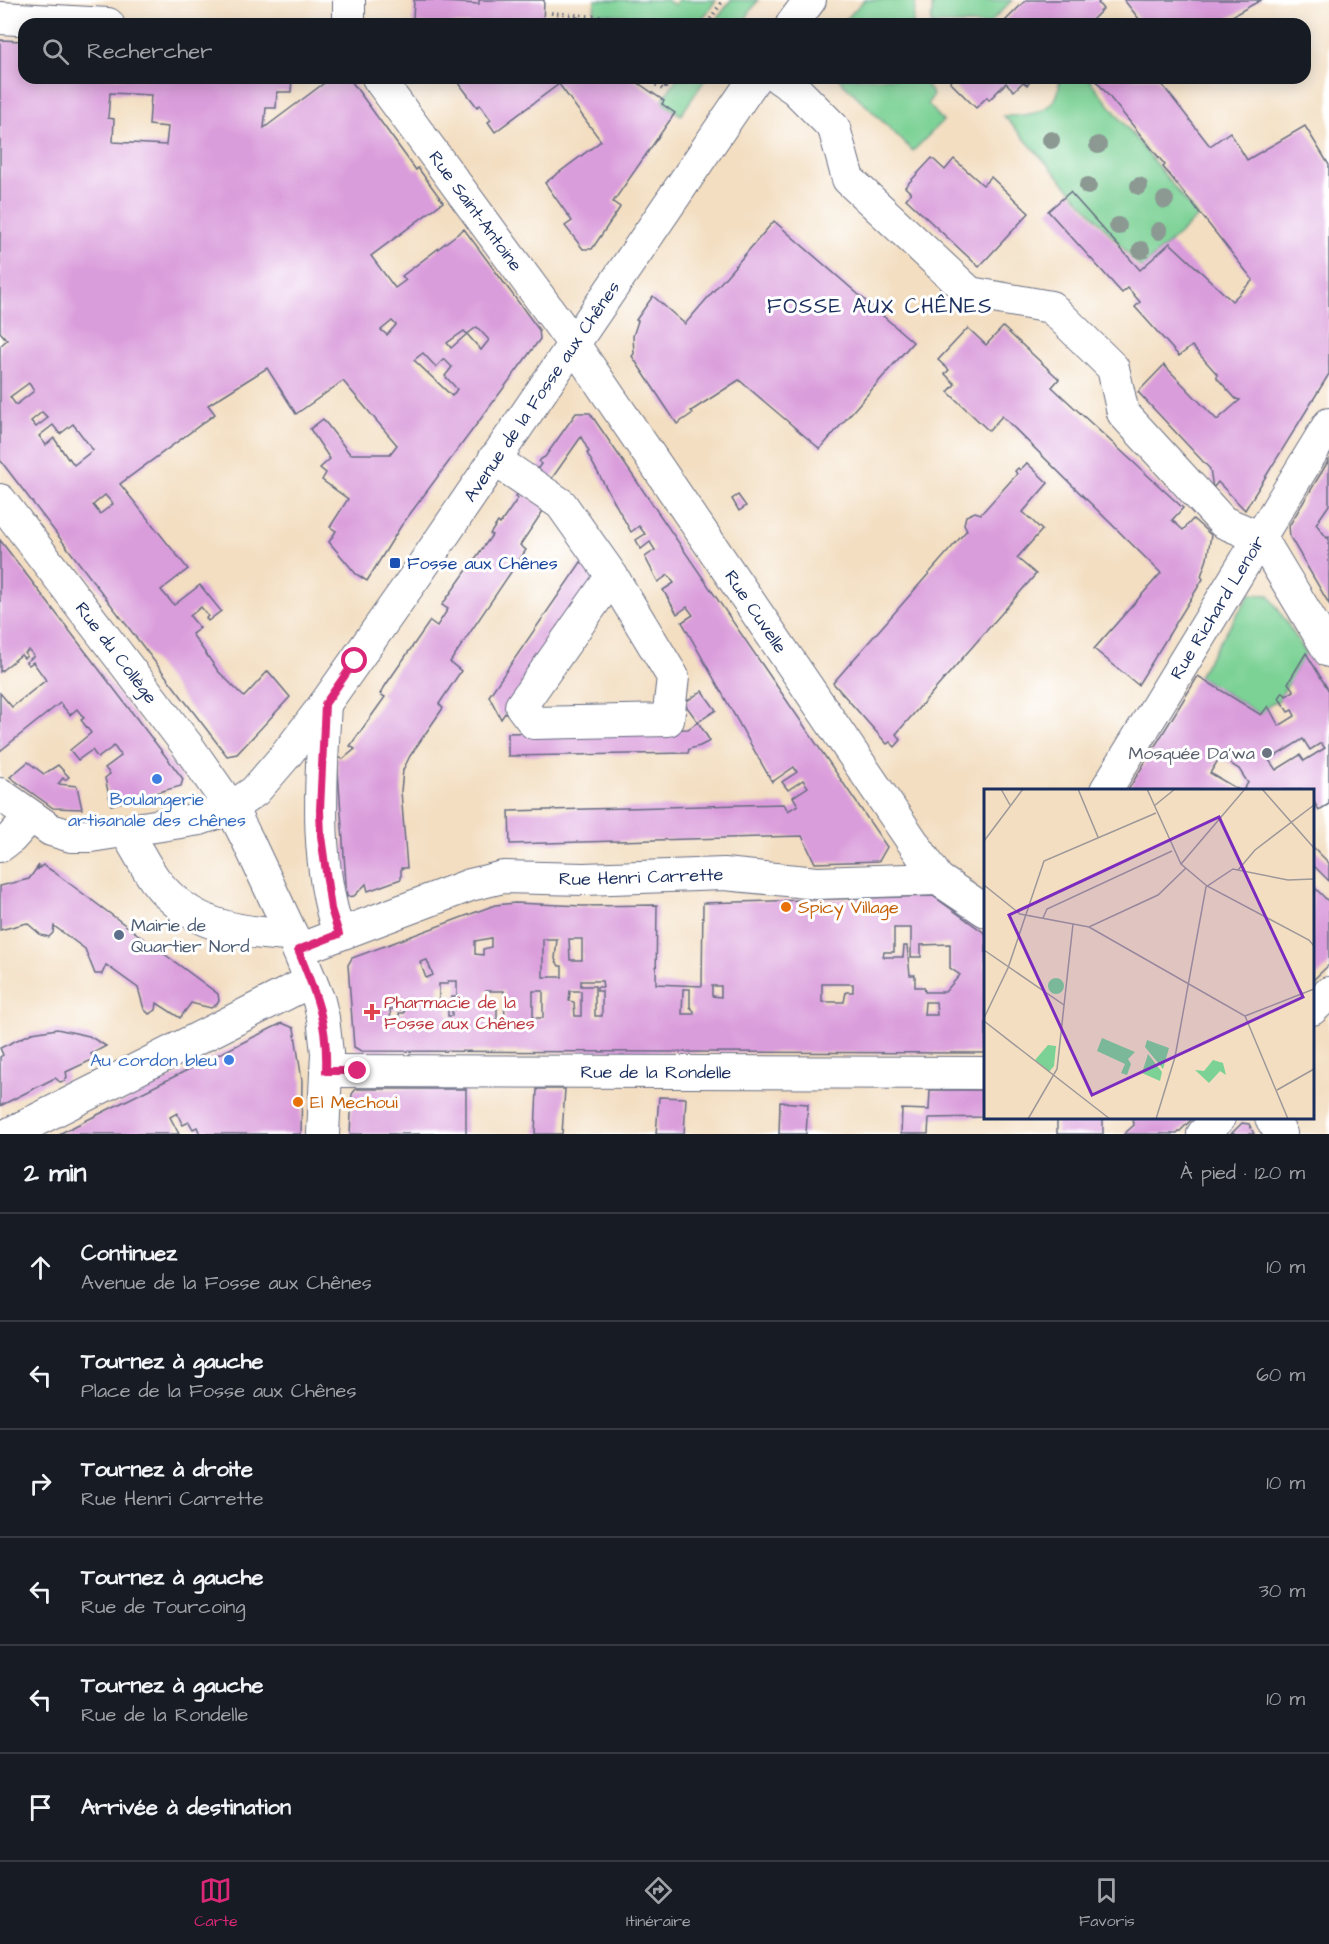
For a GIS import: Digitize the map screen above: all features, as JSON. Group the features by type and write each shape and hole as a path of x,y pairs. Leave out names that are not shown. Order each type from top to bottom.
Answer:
{"street":[{"path":"349,0 349,18"},
{"path":"796,18 810,0"},
{"path":"0,18 18,19"},
{"name":"Rue Saint-Antoine","path":"382,84 573,343"},
{"name":"Avenue de la Fosse aux Chênes","path":"0,794 51,830 71,836 91,836 200,819 231,808 247,798 262,784 325,704 419,571 751,84"},
{"path":"788,84 834,128 848,180 970,294 1051,307 1113,368 1124,413 1223,522 1261,538 1329,651"},
{"name":"Rue Cuvelle","path":"573,343 938,879"},
{"name":"Rue Richard Lenoir","path":"1107,789 1329,424"},
{"path":"494,459 561,504 612,576 673,677 668,720 534,723 521,706 612,576"},
{"name":"Rue du Collège","path":"0,500 187,745 231,808 295,942 323,1018 327,1053 323,1134"},
{"path":"325,704 321,836 331,909 339,934"},
{"path":"0,846 30,817"},
{"path":"126,832 154,879 170,897 188,910 232,930 295,942"},
{"name":"Rue Henri Carrette","path":"295,942 339,934 470,885 503,877 584,879 724,874 817,883 938,879"},
{"path":"938,879 984,910"},
{"path":"9,1134 311,981"},
{"path":"1314,1007 1329,993"},
{"name":"Rue de la Rondelle","path":"326,1071 984,1073"},
{"path":"1203,1134 1217,1119"},
{"path":"1272,1119 1281,1134"}],"path":[{"path":"711,18 723,0"},
{"path":"551,12 612,18"},
{"path":"655,84 664,90 668,84"}],"green space":[{"path":"595,0 667,0 674,5 678,0 716,0 703,18 661,18 594,13"},
{"path":"731,0 758,0 746,18 718,18"},
{"path":"864,0 916,0 914,18 848,18"},
{"path":"933,0 1012,0 995,18 932,18"},
{"path":"673,84 702,84 681,115 664,104 666,101 663,99"},
{"path":"844,84 926,84 933,95 928,104 943,121 913,151"},
{"path":"1059,84 1093,84 1198,217 1141,268 1004,116 1024,115 1042,110 1050,105 1059,90"},
{"path":"1250,594 1269,595 1306,653 1278,701 1268,706 1261,715 1198,676"}],"building":[{"path":"414,0 479,4 479,0 544,0 543,18 413,18"},
{"path":"1026,0 1101,0 1098,3 1103,9 1094,18 1008,18"},
{"path":"1124,0 1261,0 1229,18 1138,18"},
{"path":"0,40 18,41 18,84 292,84 291,92 277,92 276,108 266,108 264,128 323,84 353,84 416,170 418,168 443,202 371,256 395,288 406,280 402,276 464,229 539,330 540,339 401,526 367,581 356,574 329,542 336,531 330,527 348,499 322,480 326,473 320,468 330,459 310,429 323,419 350,454 390,454 397,445 343,381 296,414 267,368 208,405 215,414 120,484 188,569 161,590 174,605 200,585 221,611 208,621 206,618 208,616 201,607 190,616 200,628 192,634 218,671 244,697 268,671 290,697 237,754 227,756 0,460 0,346 7,340 0,332","holes":["110,93 151,95 149,125 168,127 166,145 113,142 114,119 108,118","392,321 396,325 387,335 381,330","477,327 489,340 481,350 467,334","464,331 467,334 451,348 447,343","423,353 436,367 444,359 452,367 445,376 457,389 452,396 414,360","29,383 34,391 16,405 10,397","42,412 48,418 36,427 31,421","73,424 93,450 74,465 54,438 46,445 39,436 53,425 60,434","105,495 113,504 100,514 93,505"]},
{"path":"460,84 559,84 495,132 488,122 491,120 480,105 477,107"},
{"path":"559,84 640,84 664,101 662,104 675,113 613,202 620,207 592,249 583,249 565,226 572,221 545,183 601,141"},
{"path":"952,84 1005,84 989,100 987,97 976,108"},
{"path":"1007,84 1021,84 1014,91"},
{"path":"1099,84 1162,84 1210,146 1230,132 1247,160 1305,126 1329,165 1329,374 1245,510 1218,482 1213,488 1210,469 1138,392 1164,365 1217,420 1240,400 1236,399 1217,378 1217,374 1192,346 1179,356 1135,307 1140,302 1128,288 1122,293 1048,211 1070,192 1140,270 1170,243 1232,301 1253,280 1163,167 1165,165"},
{"path":"932,158 945,170 954,159 983,185 991,177 1029,213 979,267 906,199 911,193 905,187"},
{"path":"774,221 913,342 820,449 739,380 691,411 693,413 677,424 632,356 634,354 633,336 638,321 636,320 653,296 685,324"},
{"path":"1003,327 1059,379 1052,387 1183,508 1172,520 1183,530 1193,519 1211,535 1207,559 1201,576 1203,579 1138,685 1094,649 1161,573 1002,416 989,431 948,392 955,384 945,374 949,370 938,360 968,328 986,345"},
{"path":"576,413 590,413 887,847 879,861 815,863 802,836 510,844 509,811 784,804 788,811 798,805 793,797 808,787 803,780 788,790 782,782 797,772 794,767 772,782 682,622 693,615 687,607 677,614 663,590 674,583 668,575 658,582 645,557 655,550 650,542 641,549 636,540 645,534 639,526 631,532 587,453 589,452 581,437 550,481 535,472 541,464 539,462 541,459 545,457"},
{"path":"1329,460 1329,505 1316,524 1327,538 1329,537 1329,604 1290,537 1289,526"},
{"path":"1027,463 1048,483 1023,512 1042,530 1017,558 1036,574 896,734 901,740 895,747 890,742 887,744 833,683 967,530 964,524 966,516 975,512 981,514 1017,474 1015,471 1018,468 1020,470"},
{"path":"520,491 545,508 520,545 526,550 450,662 461,671 439,704 443,708 403,770 401,791 407,868 401,868 401,879 368,891 366,884 354,896 347,897 337,757 343,759 355,749 350,746 385,697 380,694 387,683 430,621 437,626 448,609 442,605 492,535 490,534 498,522 500,524 518,498 516,496"},
{"path":"738,495 746,506 739,511 732,499"},
{"path":"0,540 183,779 181,786 111,805 105,778 110,774 105,768 121,756 114,746 98,758 92,750 78,760 70,750 91,733 81,720 84,718 77,709 70,715 60,703 0,751 0,693 12,707 46,680 33,662 29,665 26,662 34,656 29,650 25,653 27,656 24,658 21,655 0,672"},
{"path":"581,562 599,575 501,719 489,696"},
{"path":"1306,653 1329,691 1329,804 1319,810 1314,802 1314,789 1244,789 1248,783 1239,769 1220,757 1210,773 1237,789 1129,789 1198,676 1261,715 1268,706 1279,726 1295,716 1292,710 1288,712 1279,698 1283,692 1286,696 1294,691 1288,683","holes":["1303,739 1310,750 1321,743 1325,748 1304,761 1300,755 1276,770 1269,760"]},
{"path":"702,691 716,710 698,722 684,703"},
{"path":"698,722 710,741 689,749 688,753 508,756 508,733 688,729"},
{"path":"28,762 44,774 58,765 69,777 65,780 63,778 58,784 77,786 82,809 53,808 10,777"},
{"path":"1314,848 1329,863 1329,881 1314,866"},
{"path":"39,865 38,869 43,865 54,872 218,994 217,1004 211,1008 191,1003 180,1018 157,1003 156,1010 149,1014 144,1009 138,988 106,965 102,974 95,974 85,949 54,926 53,933 49,937 41,935 27,923 0,930 0,886 29,879"},
{"path":"1314,887 1329,902 1329,965 1314,979"},
{"path":"933,896 984,933 984,1053 361,1051 354,1047 348,965 352,958 495,905 515,903 583,906 657,905 656,984 702,986 703,903","holes":["894,928 911,928 911,957 921,957 921,945 950,944 950,968 960,975 945,992 925,992 924,987 915,987 915,975 910,975 907,946 904,946 903,957 883,957 884,952 894,952","491,938 491,947 483,949 483,955 475,954 475,941","543,939 557,939 555,959 559,966 562,966 562,977 543,977","569,939 582,939 582,960 570,960","427,960 433,975 426,978 420,962","457,981 457,997 452,997 452,1016 448,1016 448,1004 439,1004 439,984","581,981 602,981 603,987 597,987 597,991 602,991 602,1016 595,1016 595,986 581,986","822,984 853,984 853,992 846,992 844,1002 822,1002","712,986 721,986 721,997 712,996","683,989 690,989 690,1007 694,1014 682,1014","486,991 504,991 505,1024 493,1024 493,1020 497,1020 497,1004 491,1004 491,1000 486,1000","533,991 543,991 543,1018 533,1018","570,991 581,991 581,1016 575,1016 574,1002 569,1001","925,1002 936,1002 937,1015 924,1015","390,1009 404,1009 404,1013 399,1013 399,1021 391,1021"]},
{"path":"282,1023 294,1028 302,1081 301,1134 200,1134 197,1127 193,1129 189,1122 183,1125 177,1113 170,1117 179,1134 59,1134"},
{"path":"57,1029 89,1036 106,1046 91,1054 94,1059 66,1072 67,1077 64,1081 60,1082 55,1078 0,1106 0,1057 3,1055 0,1048 32,1033"},
{"path":"356,1089 466,1089 466,1134 350,1134 352,1094"},
{"path":"537,1089 565,1089 562,1134 535,1134"},
{"path":"930,1090 984,1090 984,1117 929,1118 928,1134 901,1134 902,1109 929,1110"},
{"path":"659,1097 686,1098 684,1134 656,1134"},
{"path":"780,1102 808,1104 806,1134 779,1134"},
{"path":"1057,1119 1103,1119 1103,1134 1057,1134"},
{"path":"1132,1119 1192,1119 1177,1134 1124,1134 1134,1125"},
{"path":"1242,1123 1249,1124 1254,1134 1231,1134"}],"place":[{"name":"Fosse aux Chênes","path":"395,563"},
{"name":"Mosquée Da'wa","path":"1267,753"},
{"name":"Boulangerie artisanale des chênes","path":"157,779"},
{"name":"Spicy Village","path":"786,907"},
{"name":"Mairie de Quartier Nord","path":"119,935"},
{"name":"Pharmacie de la Fosse aux Chênes","path":"372,1012"},
{"name":"Au cordon bleu","path":"229,1060"},
{"name":"El Mechoui","path":"298,1102"}],"district":[{"name":"FOSSE AUX CHÊNES","path":"880,306"}],"route":[{"path":"355,661 325,704 321,836 331,909 339,934 298,950 319,1001 323,1018 327,1053 326,1071 358,1071"}]}
